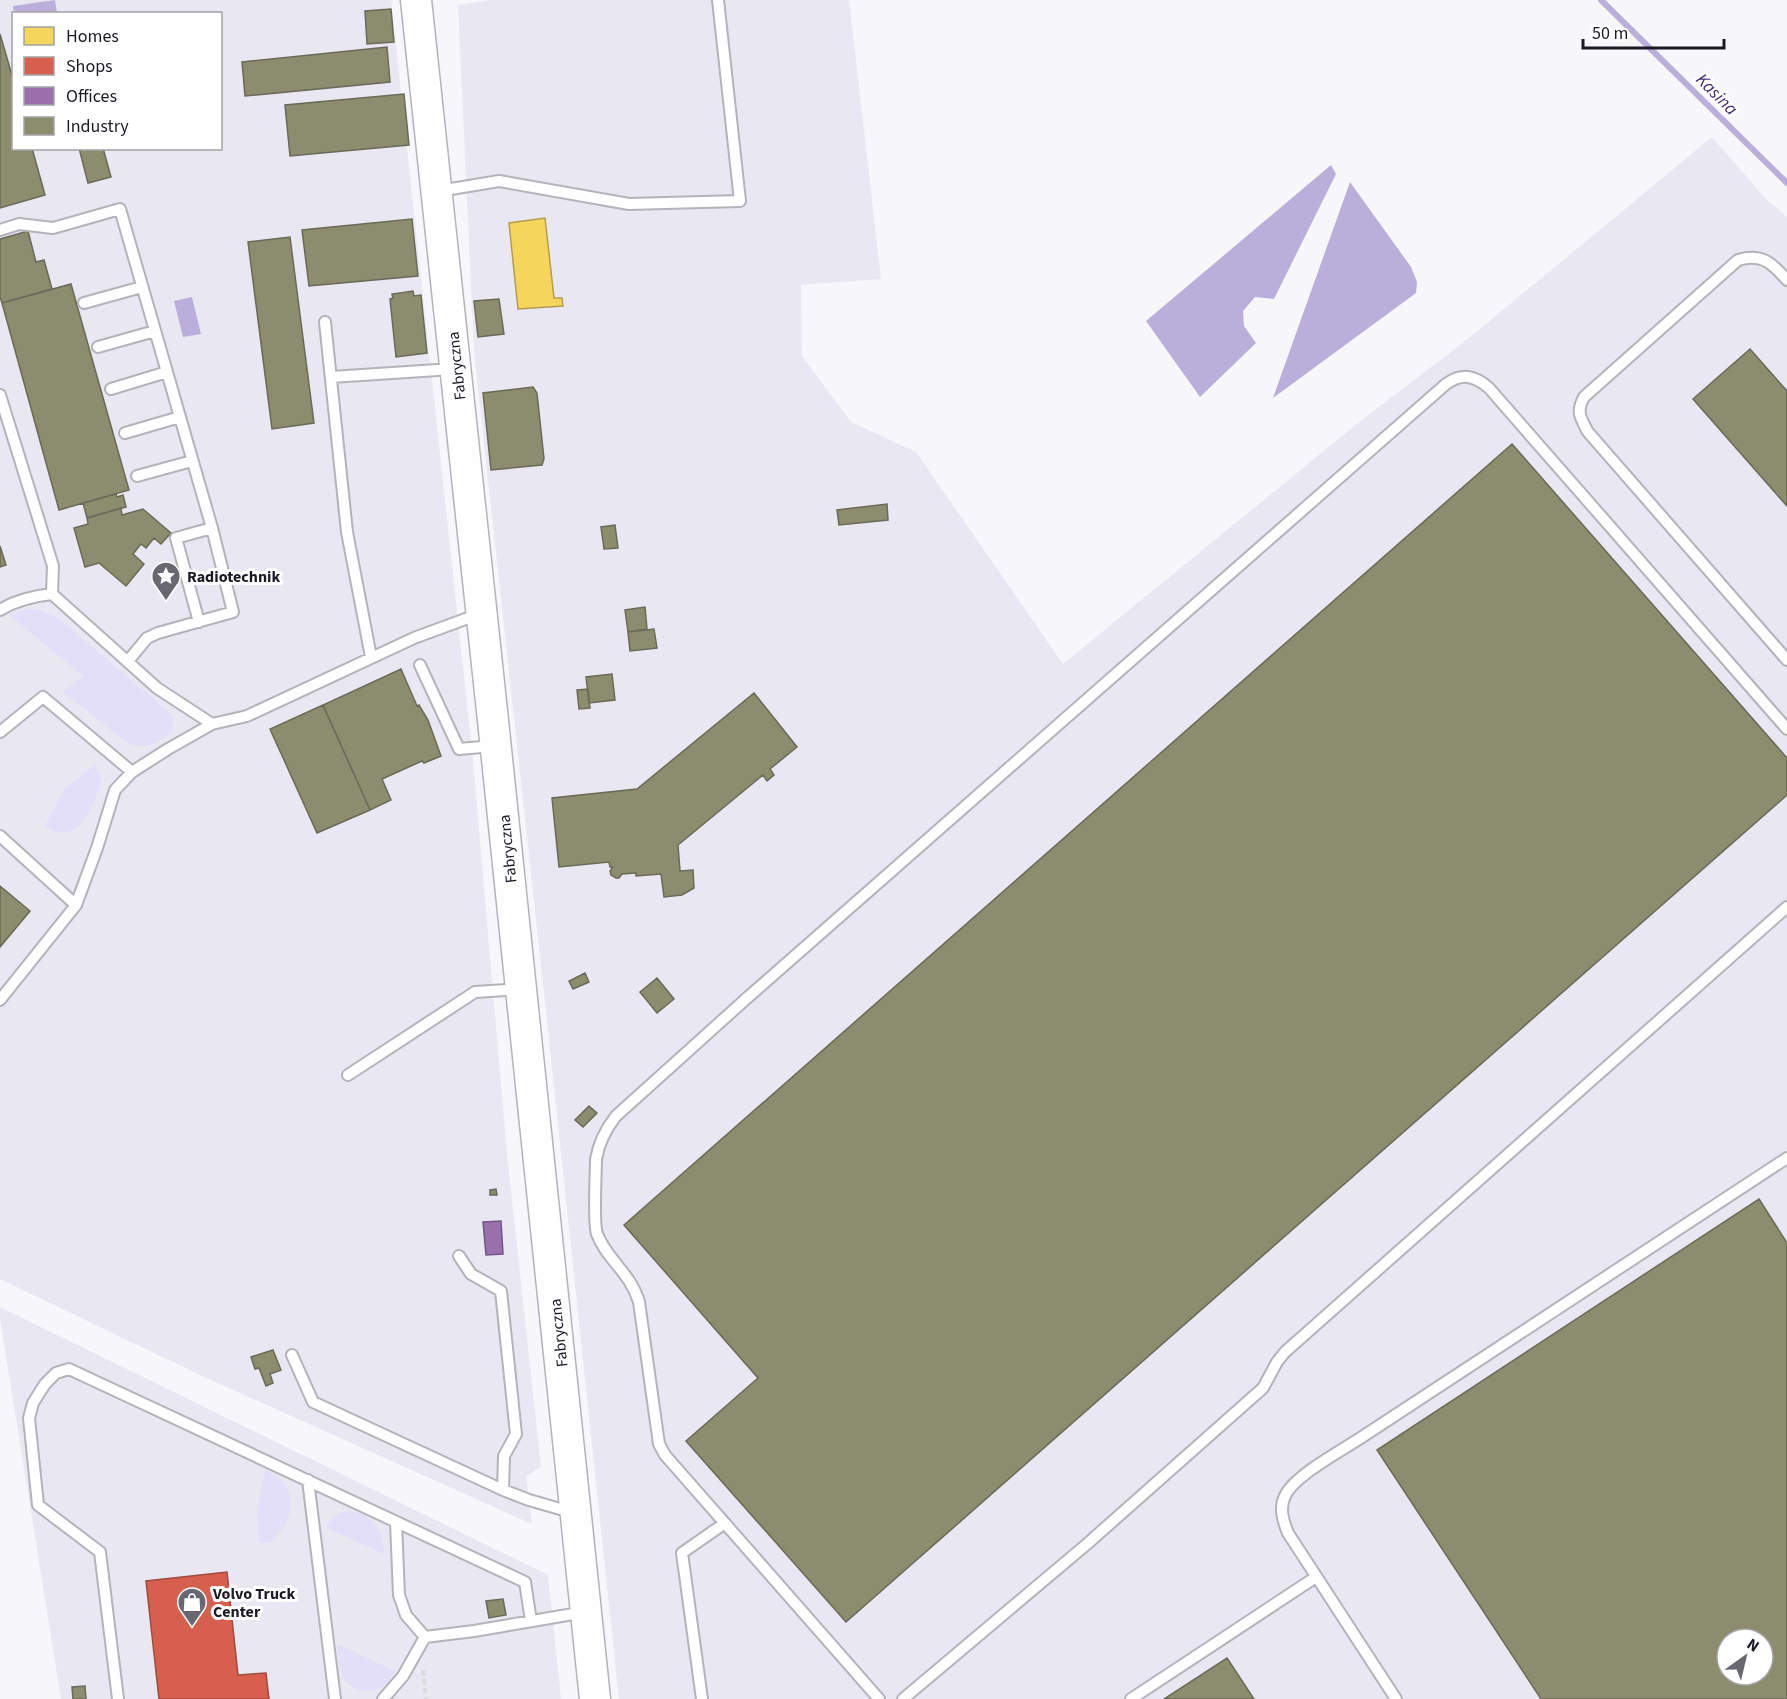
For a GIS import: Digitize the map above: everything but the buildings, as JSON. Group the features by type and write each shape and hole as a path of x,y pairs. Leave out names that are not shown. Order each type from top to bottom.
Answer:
{"main road":[{"name":"Fabryczna","path":"416,0 596,1699"}],"lane":[{"path":"436,191 499,181 629,204 740,201 717,0"},
{"path":"0,230 19,224 53,228 120,209 212,528 232,612 147,638 128,661"},
{"path":"1787,280 1775,267 1763,259 1750,257 1738,260 1584,397 1579,406 1579,414 1588,432 1787,660"},
{"path":"84,303 142,287"},
{"path":"325,322 347,532 371,657"},
{"path":"98,347 155,331"},
{"path":"331,377 456,369"},
{"path":"111,389 166,372"},
{"path":"879,1699 665,1455 658,1439 636,1291 627,1275 605,1250 596,1232 597,1160 600,1141 616,1116 747,998 1455,378 1462,376 1473,378 1489,388 1787,729"},
{"path":"0,396 53,566 52,594"},
{"path":"125,433 180,417"},
{"path":"137,476 192,461"},
{"path":"199,622 176,538 212,528"},
{"path":"0,610 10,603 34,596 52,594 157,688 212,724"},
{"path":"0,1000 76,905 115,790 132,772 212,724 247,716 414,638 482,613"},
{"path":"420,665 459,749 496,746"},
{"path":"0,732 44,697 132,772"},
{"path":"0,836 76,905"},
{"path":"903,1699 1087,1544 1263,1388 1285,1352 1787,907"},
{"path":"348,1075 475,992 521,989"},
{"path":"1396,1699 1288,1533 1281,1508 1284,1497 1296,1481 1787,1158"},
{"path":"459,1256 471,1274 501,1291 516,1434 504,1456 503,1490"},
{"path":"292,1355 313,1402 503,1490 576,1513"},
{"path":"117,1699 100,1552 38,1505 29,1418 33,1403 45,1384 56,1373 69,1369 525,1582 531,1621"},
{"path":"308,1480 335,1699"},
{"path":"396,1522 399,1595 406,1615 425,1637"},
{"path":"702,1699 682,1553 725,1522"},
{"path":"1131,1699 1316,1577"},
{"path":"425,1637 586,1612"},
{"path":"382,1699 404,1677 425,1637"}],"path":[{"path":"423,1667 426,1699"}],"shaded area":[{"path":"0,0 391,0 473,760 507,1154 541,1467 526,1476 532,1524 200,1375 0,1279"},
{"path":"55,0 57,12 14,12 13,6"},
{"path":"491,0 849,0 881,279 801,285 802,356 851,422 916,452 1063,664 1358,423 1469,338 1712,137 1766,199 1787,217 1787,1699 619,1699 474,351 458,5"},
{"path":"1331,165 1336,174 1274,299 1255,297 1243,311 1244,326 1256,343 1200,397 1146,321"},
{"path":"1350,182 1411,267 1417,282 1416,293 1273,398"},
{"path":"192,297 201,334 183,337 174,301"},
{"path":"28,609 46,612 63,622 170,713 173,719 172,732 152,744 141,746 129,744 63,692 83,676 9,615"},
{"path":"95,765 101,781 92,806 81,823 75,829 67,832 58,832 45,826 64,789"},
{"path":"0,1307 548,1575 561,1699 61,1699 0,1319"},
{"path":"266,1470 278,1477 285,1485 290,1494 291,1504 285,1524 269,1543 258,1542 259,1505"},
{"path":"344,1511 362,1514 374,1523 382,1536 384,1554 327,1528 332,1518"},
{"path":"337,1644 395,1671 391,1679 378,1689 363,1691 355,1689 341,1673"}],"waterway":[{"name":"Kasina","path":"1601,0 1787,183"}],"place":[{"name":"Radiotechnik","path":"166,602"},
{"name":"Volvo Truck Center","path":"192,1628"}]}
